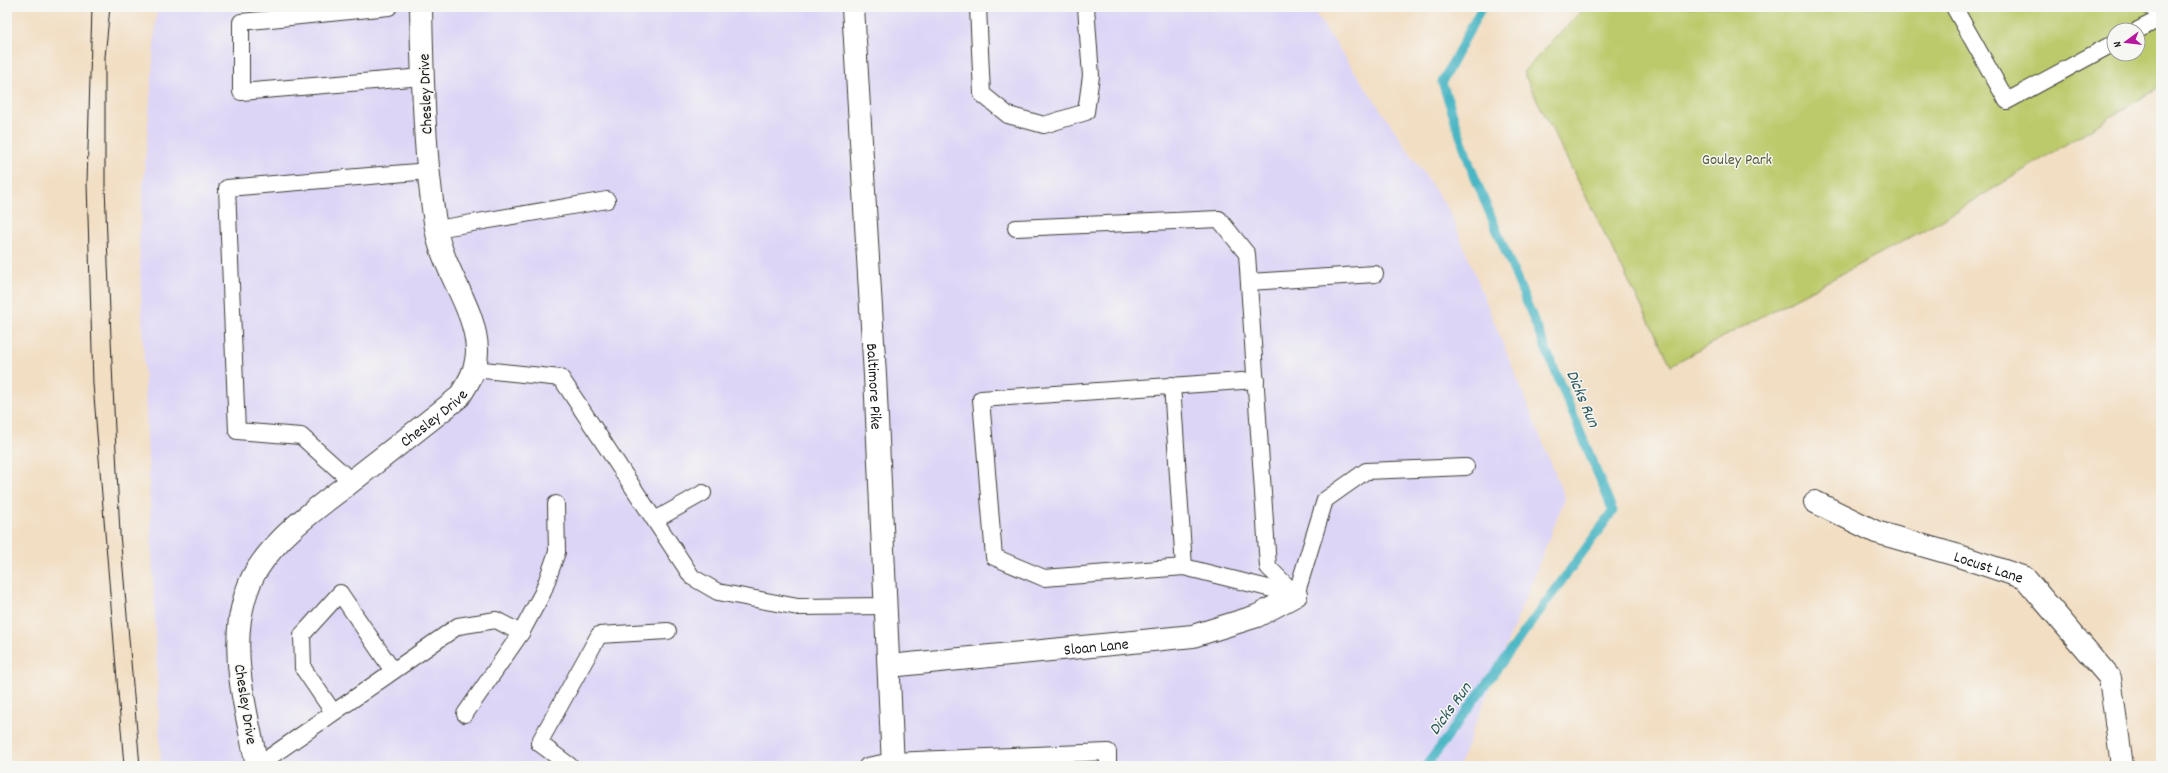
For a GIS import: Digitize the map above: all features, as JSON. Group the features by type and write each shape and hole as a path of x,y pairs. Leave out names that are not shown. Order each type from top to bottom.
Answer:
{"street":[{"name":"Chesley Drive","path":"257,766 240,682 240,620 245,596 258,568 277,544 306,517 459,397 473,375 477,350 472,320 455,283 439,242 437,229 429,171 423,77 421,7"},
{"name":"Baltimore Pike","path":"853,7 876,375 892,763"},
{"name":"Locust Lane","path":"1815,502 1876,532 1956,554 2025,578 2110,678 2122,766"},
{"name":"Sloan Lane","path":"889,666 1193,636 1257,616 1296,595"}],"lane":[{"path":"389,7 241,22 241,92 423,77"},
{"path":"978,7 982,94 1008,116 1044,125 1086,112 1091,76 1086,7"},
{"path":"1954,7 2007,101 2106,47"},
{"path":"2150,7 2161,10"},
{"path":"2146,26 2161,18"},
{"path":"352,481 301,436 237,430 227,188 429,171"},
{"path":"437,229 607,200"},
{"path":"1016,228 1219,219 1247,254 1268,568 1296,595"},
{"path":"1249,282 1375,274"},
{"path":"474,369 561,378 692,577 718,592 798,607 886,606"},
{"path":"1256,380 981,399 994,557 1044,578 1184,568 1296,595"},
{"path":"1172,385 1184,568"},
{"path":"1296,595 1325,500 1366,471 1466,467"},
{"path":"655,520 703,493"},
{"path":"465,714 521,634 543,592 557,552 556,504"},
{"path":"333,712 303,668 302,635 340,593 393,671"},
{"path":"257,766 458,626 496,620 521,634"},
{"path":"570,766 539,743 599,635 668,631"},
{"path":"867,766 892,763 1108,752 1108,766"}],"shaded area":[{"path":"157,7 1311,7 1450,212 1565,498 1459,766 161,766 139,245"}],"green space":[{"name":"Gouley Park","path":"1585,7 2161,7 2161,86 1937,223 1671,365 1523,72"}],"waterway":[{"name":"Dicks Run","path":"1426,766 1613,511 1471,168 1442,82 1482,7"}],"tram line":[{"path":"92,7 87,183 93,384 124,766"},
{"path":"110,7 105,57 105,187 120,534 140,766"}]}
